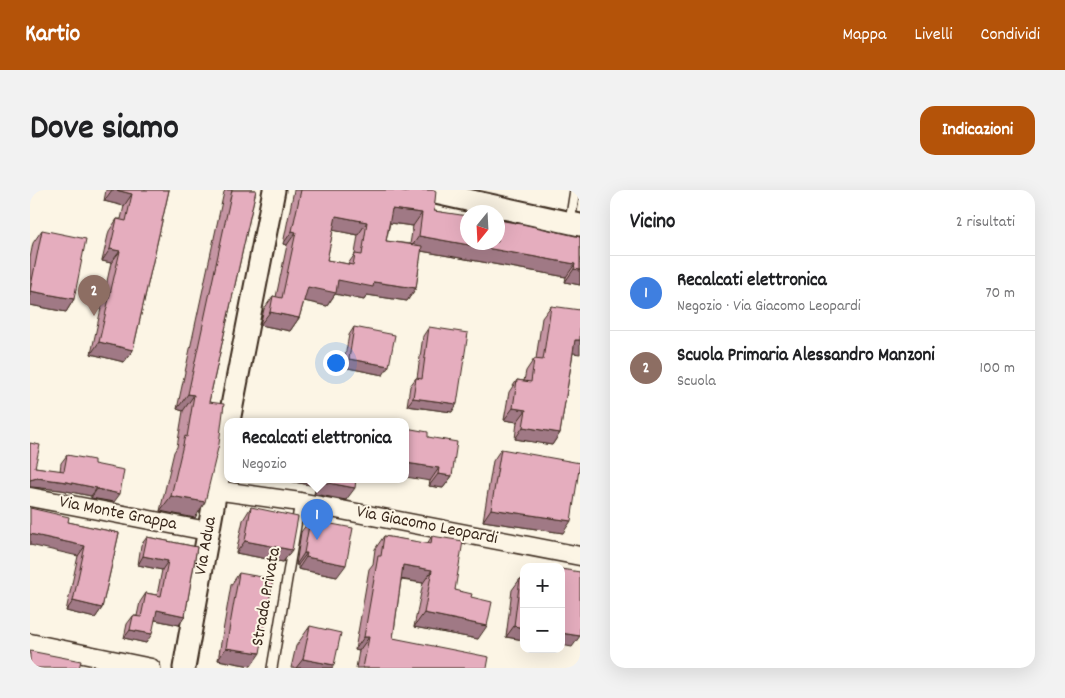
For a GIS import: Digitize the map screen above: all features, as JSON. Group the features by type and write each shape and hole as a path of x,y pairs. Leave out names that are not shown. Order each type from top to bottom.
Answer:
{"street":[{"name":"Via Adua","path":"229,418 274,190"},
{"path":"422,190 575,219"},
{"path":"467,190 575,219"},
{"name":"Via Adua","path":"184,668 224,443"},
{"name":"Via Giacomo Leopardi","path":"215,490 300,502 580,556"},
{"name":"Via Monte Grappa","path":"30,497 207,531"},
{"path":"30,643 97,662 151,668"}],"lane":[{"path":"574,190 575,219"},
{"name":"Strada Privata","path":"272,668 300,502"}],"building":[{"path":"116,190 169,190 133,350 99,342 120,251 110,249 117,219 126,221 132,194"},
{"path":"232,190 256,190 209,402 224,404 219,444 205,502 171,496 185,436 187,437 194,395 188,394"},
{"path":"301,190 398,190 408,192 408,190 434,190 436,191 434,211 460,215 460,243 419,236 422,213 392,209 386,241 422,246 416,288 374,282 373,287 338,280 336,293 308,287 299,318 270,312 273,296 282,298 296,232 292,231","holes":["336,216 367,222 362,255 355,254 353,265 327,260"]},
{"path":"505,221 580,237 580,270 574,269 575,264 497,250 505,250"},
{"path":"42,230 86,239 74,299 30,291"},
{"path":"551,306 580,310 580,340 575,340 560,433 523,427 526,410 513,408 517,380 531,382 534,359 543,360"},
{"path":"354,327 395,335 389,366 349,359"},
{"path":"429,327 468,333 457,404 413,398 416,378 422,379"},
{"path":"409,429 428,432 428,437 457,442 452,476 438,474 439,468 409,463"},
{"path":"30,443 40,445 35,467 64,471 67,455 94,460 94,464 124,470 120,494 67,482 37,478 30,480"},
{"path":"501,449 580,463 571,521 491,509"},
{"path":"328,483 356,483 355,488"},
{"path":"251,507 298,517 292,550 245,541"},
{"path":"30,508 69,517 68,522 119,533 102,608 73,601 85,546 30,534"},
{"path":"310,520 353,528 346,565 306,557 307,553 304,553"},
{"path":"384,536 431,544 432,536 463,541 455,590 472,594 471,597 492,602 487,626 424,613 432,570 403,565 393,638 489,657 487,668 363,668 369,637 364,637 378,556 381,556"},
{"path":"147,537 197,547 185,616 157,610 152,634 130,630 133,616 141,617 146,593 161,596 168,561 143,556"},
{"path":"565,570 580,572 580,636 565,634"},
{"path":"239,573 273,579 260,653 226,648"},
{"path":"520,579 520,627 514,626"},
{"path":"310,626 341,633 334,665 303,659"},
{"path":"30,651 81,661 79,668 30,668"}],"place":[{"name":"Scuola Primaria Alessandro Manzoni","path":"94,316"},
{"name":"Recalcati elettronica","path":"317,540"}]}
